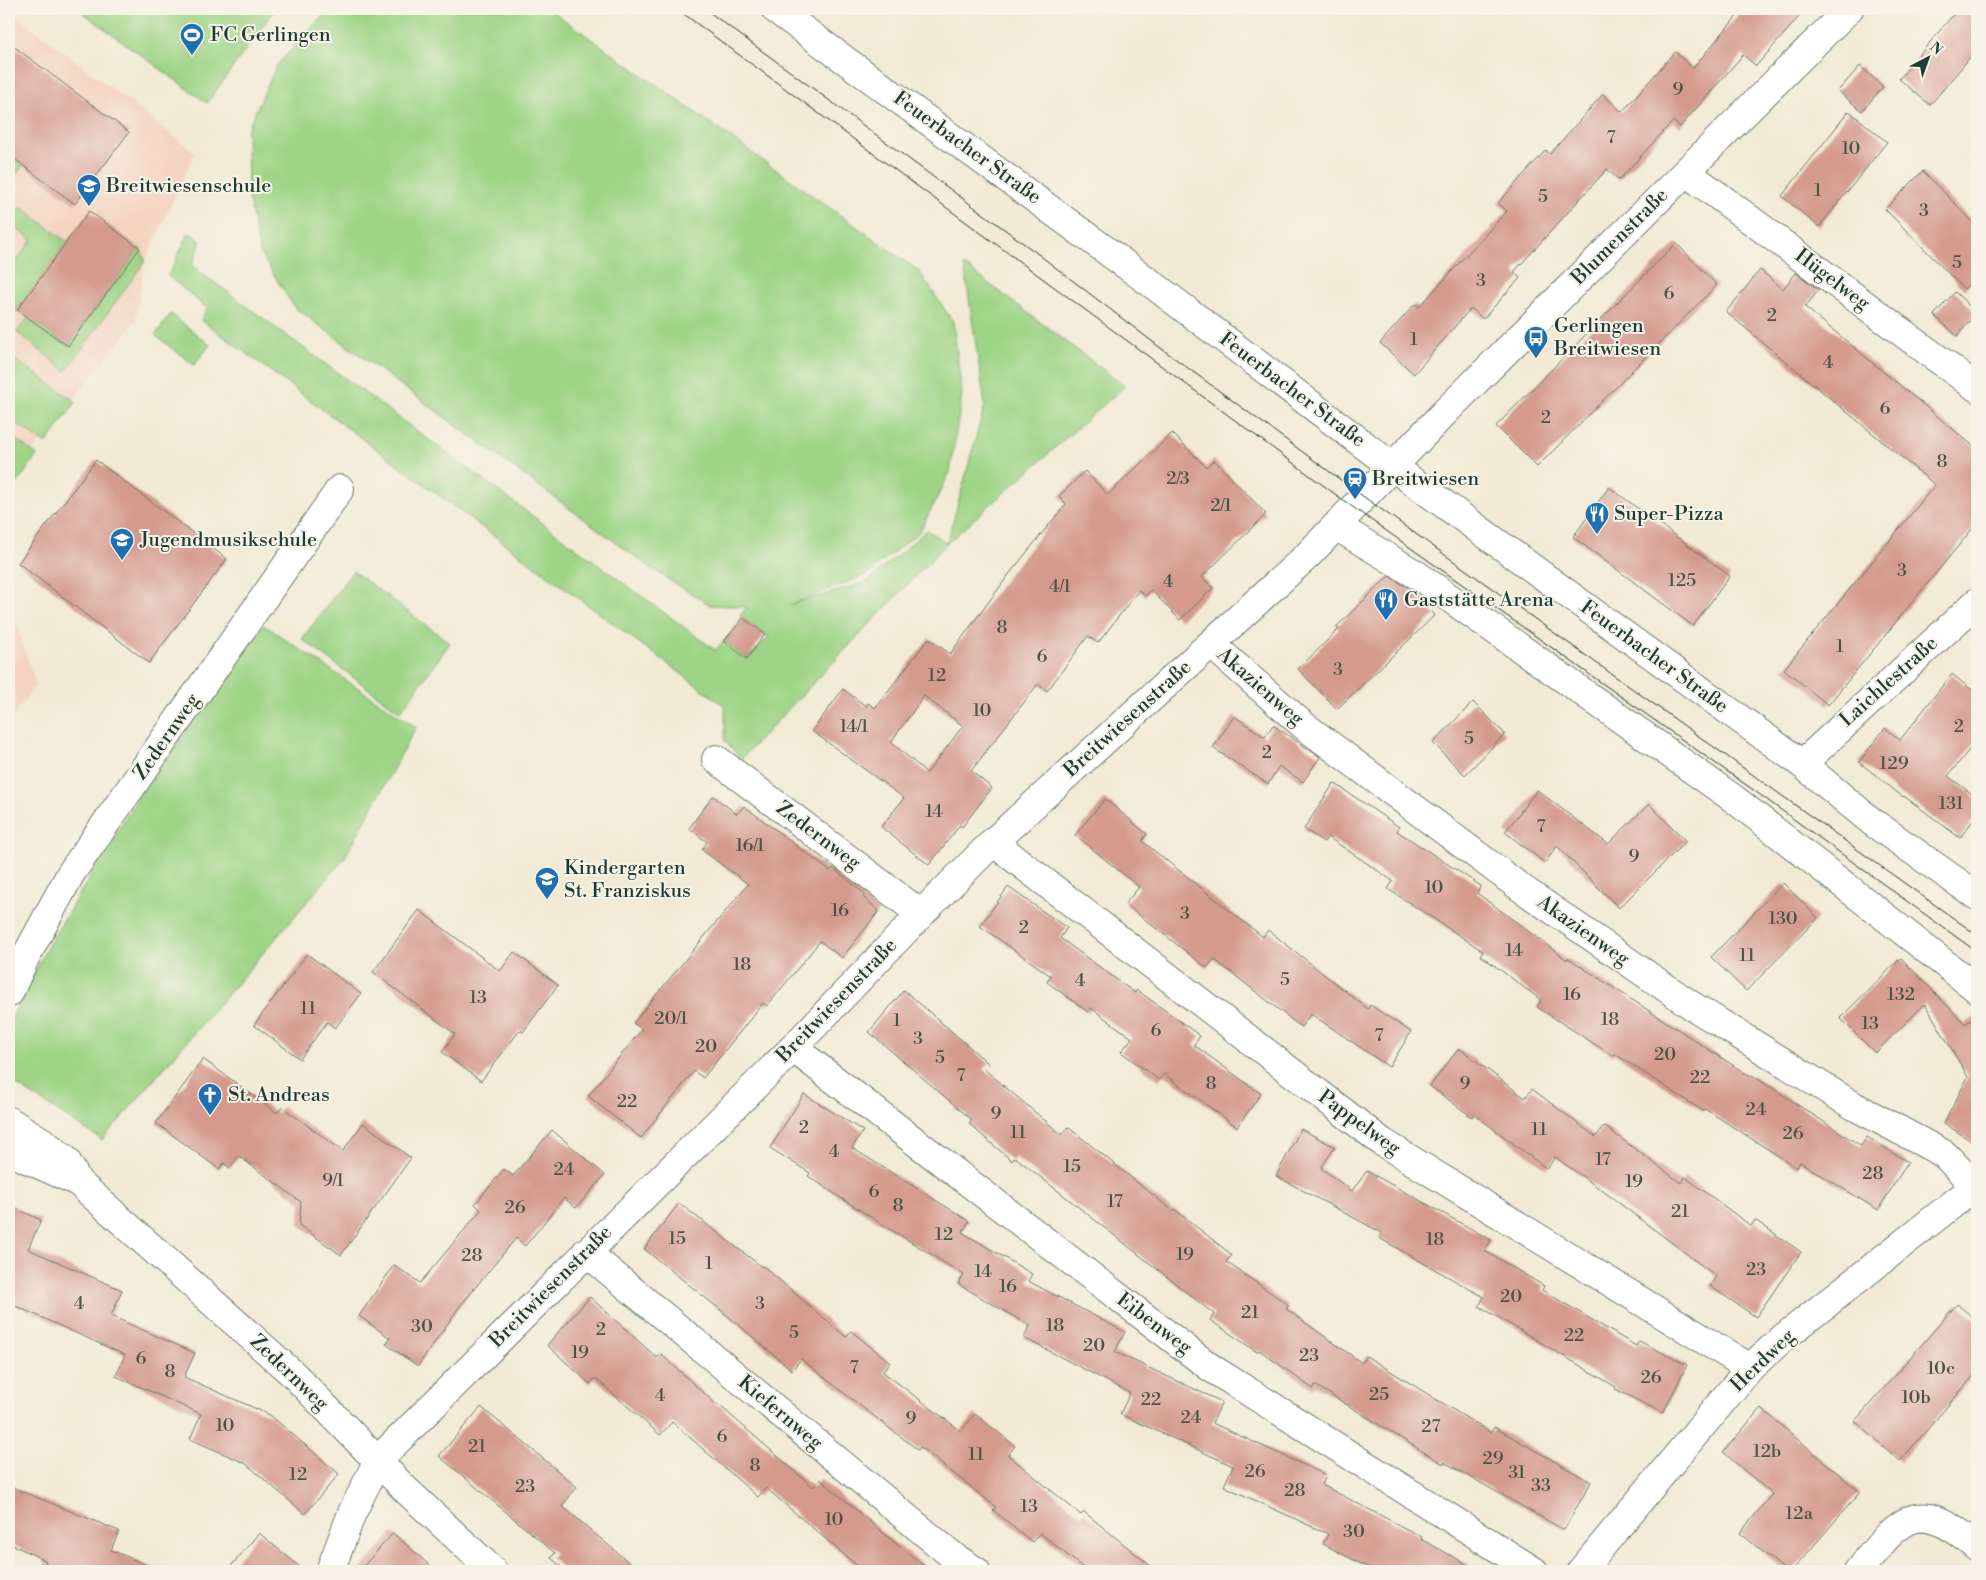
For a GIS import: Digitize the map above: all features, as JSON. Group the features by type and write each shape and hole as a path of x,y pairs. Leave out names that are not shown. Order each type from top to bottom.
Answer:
{"street":[{"name":"Feuerbacher Straße","path":"775,9 1152,284 1393,467 1802,764 1871,821 1977,896"},
{"name":"Blumenstraße","path":"1393,467 1445,412 1849,9"},
{"name":"Hügelweg","path":"1686,172 1977,388"},
{"name":"Breitwiesenstraße","path":"330,1571 352,1512 378,1460 793,1048 921,914 993,842 1307,556 1393,467"},
{"name":"Zedernweg","path":"9,993 25,958 71,874 340,489"},
{"path":"1336,526 1417,575 1734,799 1977,989"},
{"name":"Laichlestraße","path":"1802,764 1977,602"},
{"name":"Akazienweg","path":"1211,644 1303,725 1528,894 1699,1010 1854,1106 1944,1154 1976,1186"},
{"name":"Zedernweg","path":"716,758 921,914"},
{"name":"Pappelweg","path":"993,842 1382,1142 1750,1368"},
{"name":"Eibenweg","path":"793,1048 1211,1368 1534,1571"},
{"name":"Zedernweg","path":"9,1122 43,1142 66,1160 78,1182"},
{"name":"Zedernweg","path":"9,1151 78,1182 294,1375 405,1489 493,1571"},
{"name":"Herdweg","path":"1581,1571 1750,1368 1783,1338 1976,1186"},
{"name":"Kiefernweg","path":"586,1252 954,1557 976,1571"},
{"path":"1858,1571 1884,1540 1902,1524 1914,1518 1929,1517 1943,1522 1959,1531 1977,1547"}],"shaded area":[{"name":"Breitwiesenschule","path":"9,10 195,152 145,261 135,322 9,481"},
{"path":"9,600 36,685 9,721"}],"green space":[{"name":"FC Gerlingen","path":"78,9 275,9 207,103"},
{"path":"337,9 549,9 919,271 953,322 962,394 950,472 920,531 866,575 790,605 867,582 927,530 947,543 741,759 725,741 725,706 201,320 207,308 168,276 189,233 201,241 192,266 715,650 724,641 747,659 769,637 740,616 747,607 710,605 655,571 294,307 260,253 248,196 247,130 277,65 325,14"},
{"path":"9,155 23,165 9,185"},
{"path":"20,206 67,242 9,319 9,271 32,240 9,222"},
{"path":"140,248 145,261 66,371 17,332 28,318 68,346"},
{"path":"964,265 1125,386 947,543 985,405"},
{"path":"171,314 210,345 194,365 155,335"},
{"path":"9,355 76,402 46,444 9,418"},
{"path":"9,435 37,455 9,495"},
{"path":"353,571 450,643 400,712 302,639"},
{"path":"264,625 416,727 344,859 102,1140 9,1080 9,1024 49,944 139,796"}],"building":[{"path":"1743,9 1806,9 1756,66 1743,55 1680,127 1673,121 1619,180 1607,169 1514,272 1520,278 1483,319 1471,308 1414,374 1380,343 1415,304 1419,307 1507,211 1498,203 1546,150 1550,154 1603,94 1622,112 1675,52 1693,68"},
{"path":"1958,9 1977,9 1977,49 1930,105 1899,79"},
{"path":"9,43 129,132 75,204 9,155"},
{"path":"1860,66 1883,87 1862,111 1838,91"},
{"path":"1849,111 1887,142 1819,227 1782,196"},
{"path":"1923,171 1977,226 1977,276 1964,289 1885,209"},
{"path":"89,211 140,248 68,346 17,310"},
{"path":"1676,243 1717,285 1537,467 1496,426"},
{"path":"1760,270 1783,289 1796,273 1819,290 1805,307 1977,449 1977,523 1828,705 1784,669 1935,485 1726,312"},
{"path":"1955,292 1977,313 1957,336 1934,315"},
{"path":"1172,433 1206,467 1214,460 1266,514 1202,577 1213,588 1180,620 1151,590 1145,596 1139,590 1098,643 1088,636 1047,691 1038,684 971,771 992,788 929,865 881,827 904,798 812,731 843,689 866,706 868,703 875,708 929,638 950,654 1010,573 1066,504 1059,496 1085,471 1108,495","holes":["924,696 963,726 927,773 891,742"]},
{"name":"Jugendmusikschule","path":"96,460 227,559 149,663 18,563"},
{"path":"1609,487 1730,576 1693,626 1573,537"},
{"path":"1389,576 1408,588 1435,615 1337,709 1298,669 1339,629 1336,627"},
{"path":"743,618 765,634 747,659 724,641"},
{"path":"1952,674 1977,694 1977,740 1948,776 1977,798 1977,815 1960,838 1903,797 1859,762 1885,728 1900,740"},
{"path":"1473,702 1505,734 1465,775 1433,743"},
{"path":"1234,716 1265,737 1273,725 1320,757 1303,782 1279,766 1268,784 1213,748"},
{"path":"1334,783 1399,827 1397,831 1481,886 1477,893 1567,960 1568,958 1861,1146 1867,1137 1908,1162 1878,1210 1800,1162 1797,1168 1705,1109 1703,1111 1615,1054 1613,1056 1537,1007 1541,1000 1480,955 1483,951 1388,889 1393,881 1328,837 1324,842 1304,829"},
{"path":"1537,790 1608,844 1649,804 1686,841 1619,908 1557,846 1545,863 1505,832"},
{"path":"713,796 737,814 744,806 830,871 833,868 865,894 863,897 879,911 842,958 820,941 767,1006 763,1003 703,1078 694,1071 641,1138 588,1096 642,1029 633,1023 748,884 702,850 707,842 689,828"},
{"path":"1105,799 1147,834 1142,841 1263,937 1268,930 1368,1009 1370,1005 1411,1032 1389,1067 1311,1014 1301,1027 1214,959 1207,968 1125,904 1139,887 1075,835"},
{"path":"1783,883 1818,918 1746,991 1711,957"},
{"path":"1008,887 1067,928 1060,938 1135,993 1137,990 1200,1036 1194,1045 1261,1094 1237,1127 1164,1074 1159,1080 1121,1052 1132,1038 1091,1008 1088,1012 1047,982 1051,976 980,926"},
{"path":"419,910 500,971 514,952 558,985 523,1032 520,1030 481,1081 442,1052 455,1034 373,972"},
{"path":"307,954 361,994 335,1028 327,1022 300,1059 254,1025"},
{"path":"1901,958 1965,1024 1977,1016 1977,1145 1944,1123 1968,1077 1925,1004 1875,1053 1840,1018"},
{"path":"904,990 989,1064 984,1069 1062,1135 1068,1127 1173,1211 1174,1209 1232,1255 1226,1262 1289,1305 1286,1309 1362,1363 1366,1356 1491,1433 1494,1427 1591,1482 1564,1530 1444,1462 1443,1464 1315,1385 1313,1389 1259,1350 1257,1352 1210,1320 1214,1314 1015,1157 1012,1161 969,1124 972,1120 869,1032"},
{"path":"1459,1048 1525,1098 1532,1089 1596,1137 1604,1126 1681,1183 1685,1177 1751,1226 1755,1220 1801,1252 1756,1317 1710,1286 1716,1276 1603,1191 1555,1157 1547,1169 1474,1114 1472,1117 1430,1086"},
{"path":"203,1059 277,1113 282,1107 343,1151 363,1123 411,1158 341,1255 299,1225 301,1202 239,1156 230,1168 224,1163 219,1169 156,1123"},
{"path":"804,1094 863,1131 852,1148 969,1221 962,1232 1032,1274 1028,1281 1125,1332 1115,1352 1222,1402 1212,1423 1326,1475 1322,1485 1422,1537 1421,1539 1479,1571 1375,1571 1323,1544 1328,1534 1224,1486 1233,1466 1120,1414 1130,1393 1024,1338 1030,1326 958,1284 964,1275 850,1204 808,1176 810,1173 770,1148"},
{"path":"1301,1129 1335,1147 1321,1168 1352,1191 1367,1171 1491,1240 1485,1251 1544,1286 1542,1290 1636,1346 1639,1341 1687,1365 1663,1413 1615,1389 1616,1387 1479,1306 1484,1297 1379,1238 1382,1233 1276,1176"},
{"path":"552,1130 605,1175 576,1208 564,1198 525,1246 516,1238 460,1306 418,1366 386,1344 390,1338 359,1316 394,1265 420,1283 481,1210 475,1204 504,1169 513,1176"},
{"path":"679,1203 763,1266 846,1337 851,1331 890,1362 883,1372 961,1431 975,1414 1015,1446 1008,1455 1081,1515 1084,1512 1157,1571 1087,1571 1040,1533 1032,1542 993,1510 996,1507 920,1447 918,1450 801,1359 792,1370 644,1249"},
{"path":"9,1205 41,1220 28,1249 122,1290 111,1316 195,1353 184,1377 270,1415 339,1474 305,1514 245,1463 190,1439 201,1414 116,1376 125,1355 9,1303"},
{"path":"590,1297 657,1358 661,1354 718,1406 813,1487 820,1479 931,1571 863,1571 766,1488 758,1497 672,1422 660,1435 595,1378 590,1384 547,1345"},
{"path":"1957,1304 1977,1321 1977,1372 1900,1461 1855,1421"},
{"path":"481,1407 577,1487 562,1506 639,1571 566,1571 551,1558 555,1553 439,1456"},
{"path":"1761,1408 1860,1492 1792,1571 1786,1571 1740,1533 1772,1494 1723,1452"},
{"path":"9,1486 119,1531 111,1550 161,1571 42,1571 46,1561 9,1543"},
{"path":"259,1533 305,1571 227,1571"},
{"path":"393,1533 436,1571 359,1571"}],"tram line":[{"path":"677,9 1354,508 1752,789 1977,952"},
{"path":"705,9 1364,497 1977,935"}],"place":[{"name":"FC Gerlingen","path":"192,56"},
{"name":"Breitwiesenschule","path":"89,207"},
{"name":"Gerlingen Breitwiesen","path":"1536,359"},
{"name":"Breitwiesen","path":"1355,500"},
{"name":"Super-Pizza","path":"1597,535"},
{"name":"Jugendmusikschule","path":"122,561"},
{"name":"Gaststätte Arena","path":"1386,621"},
{"name":"Kindergarten St. Franziskus","path":"547,900"},
{"name":"St. Andreas","path":"210,1116"}]}
